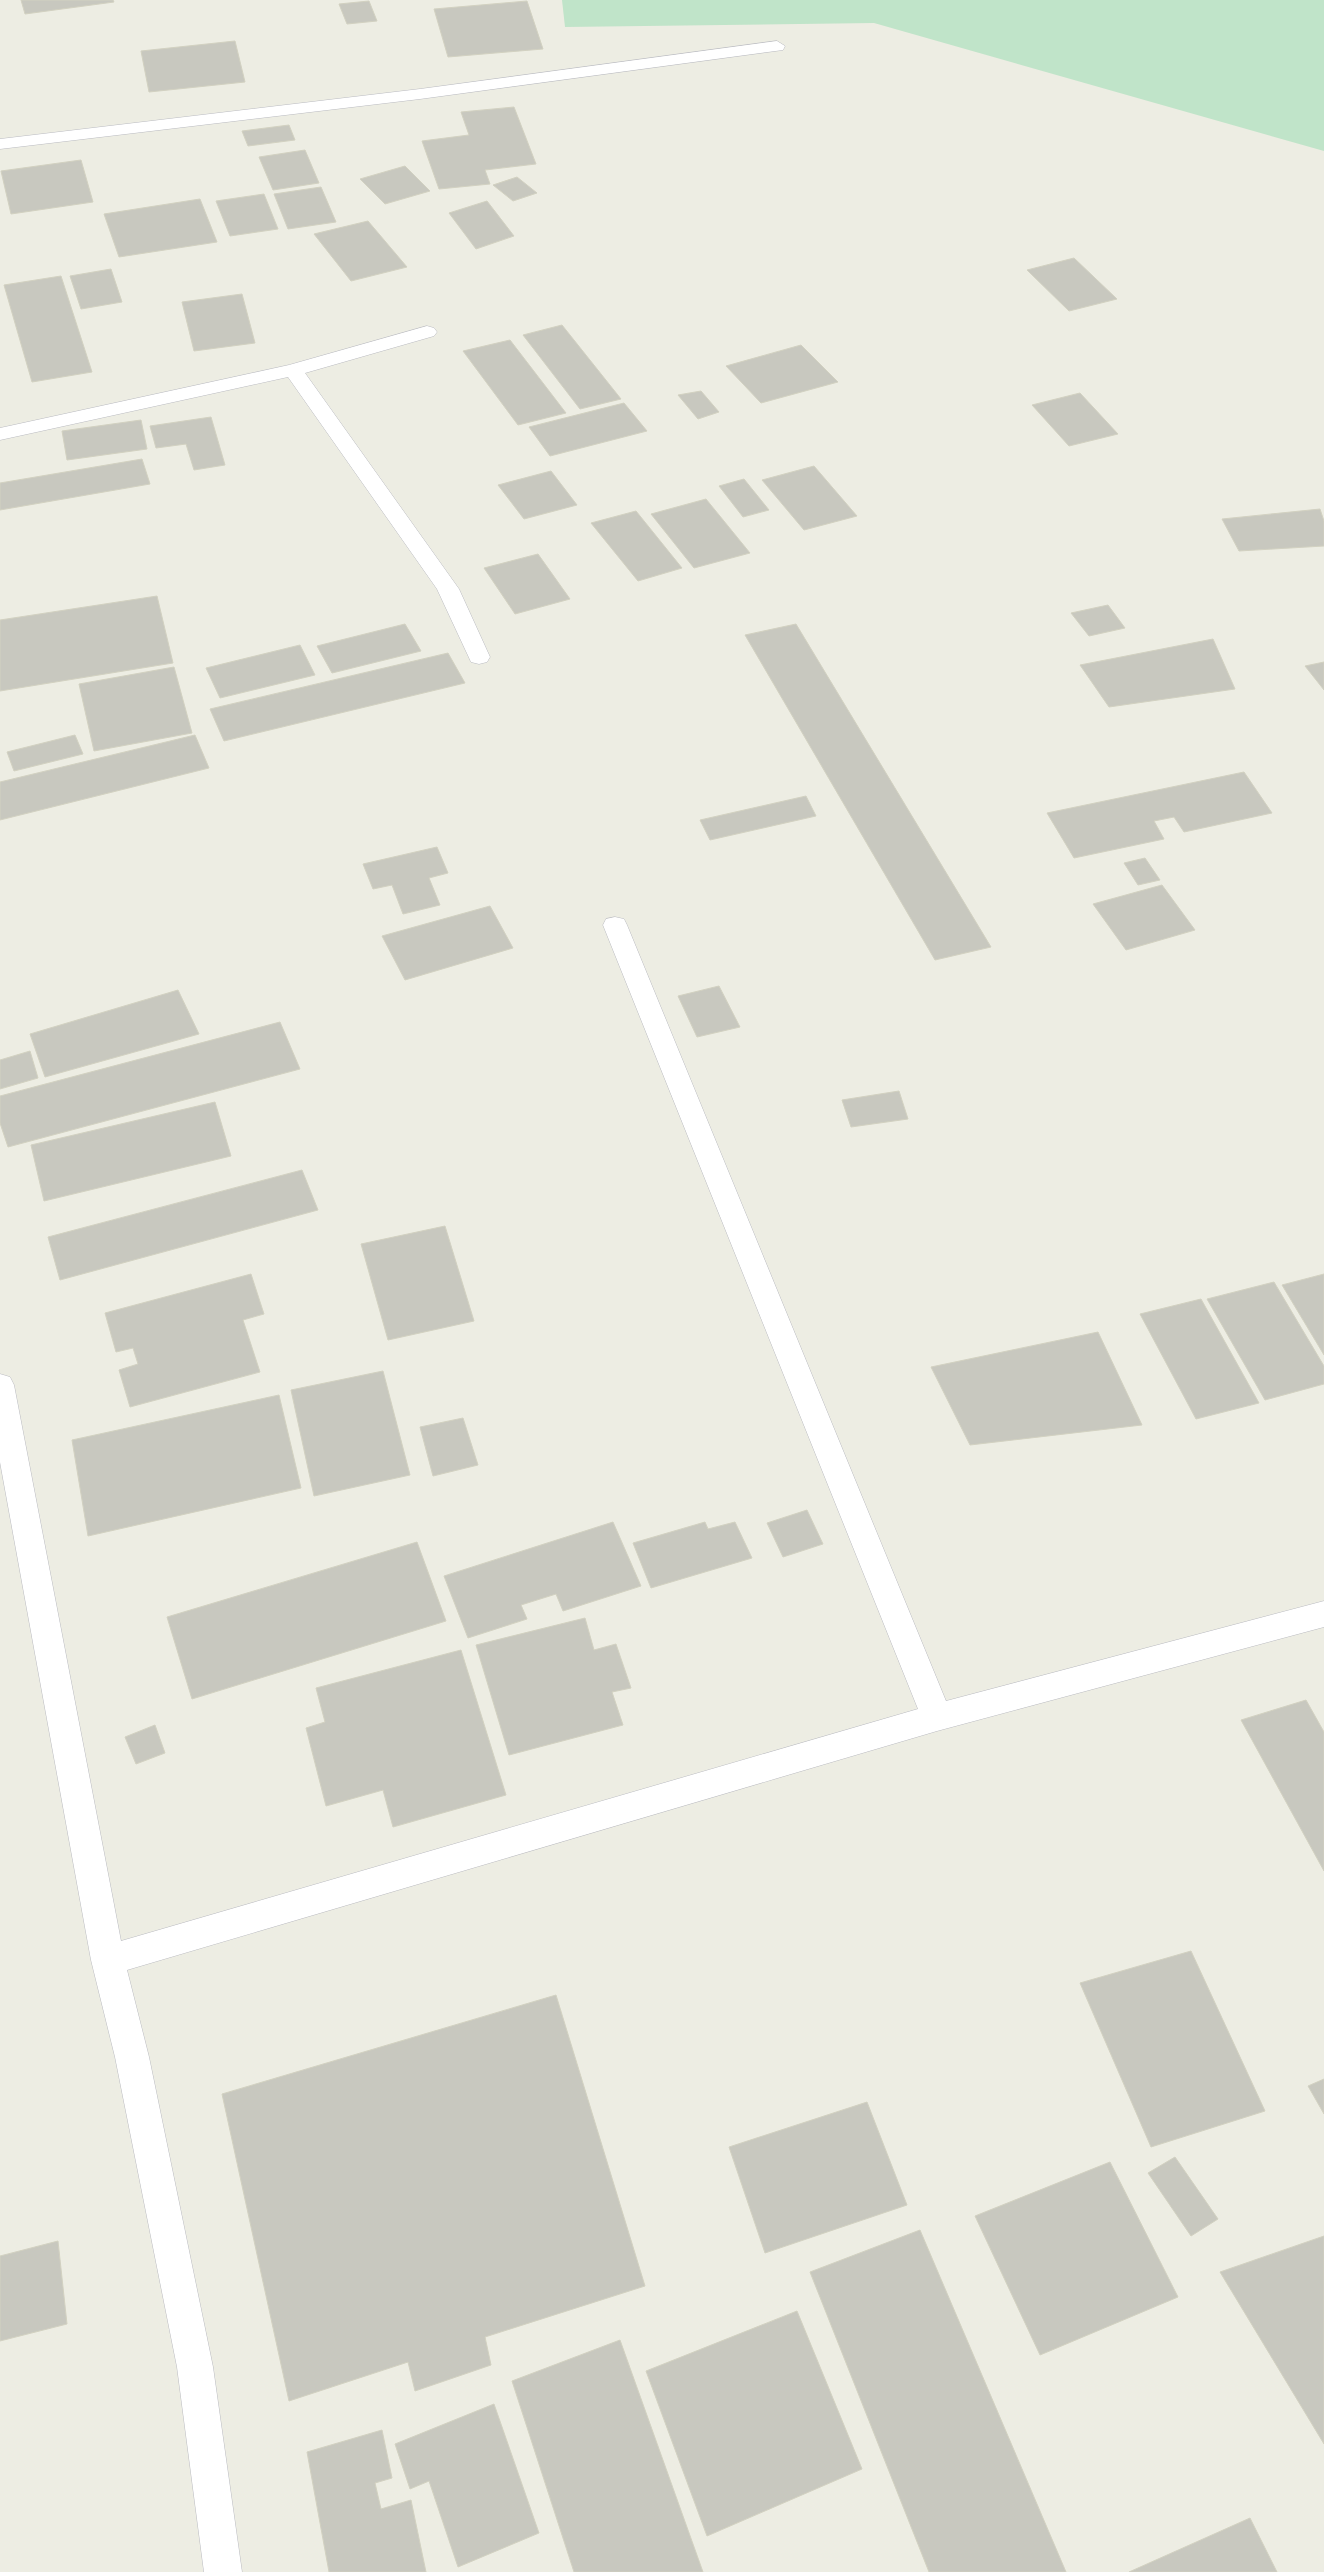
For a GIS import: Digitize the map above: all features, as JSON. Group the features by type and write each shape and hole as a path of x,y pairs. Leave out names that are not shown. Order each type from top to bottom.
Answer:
{"street":[{"path":"0,144 420,94 777,46"},
{"path":"0,434 294,370 427,332"},
{"path":"294,370 448,589 479,657"},
{"path":"615,925 938,1716"},
{"path":"0,1385 108,1960 132,2057 195,2367 223,2572"},
{"path":"108,1960 938,1716 1324,1614"}],"green space":[{"path":"562,0 1324,0 1324,151 874,23 565,27"}],"building":[{"path":"21,0 113,0 114,2 25,14"},
{"path":"369,1 377,21 347,24 339,4"},
{"path":"527,1 543,49 448,57 434,9"},
{"path":"235,41 245,82 149,92 141,51"},
{"path":"514,107 536,164 485,170 490,184 439,189 422,141 469,135 461,112"},
{"path":"289,125 295,140 248,146 242,131"},
{"path":"305,150 319,183 273,190 259,157"},
{"path":"81,160 93,202 11,214 1,171"},
{"path":"405,166 430,191 385,204 360,179"},
{"path":"517,177 537,193 513,201 493,185"},
{"path":"321,187 336,222 288,229 274,194"},
{"path":"264,194 278,229 230,236 216,201"},
{"path":"200,199 217,242 119,257 104,214"},
{"path":"487,201 514,236 476,249 449,213"},
{"path":"368,221 407,267 351,281 314,234"},
{"path":"1074,258 1117,299 1069,311 1027,270"},
{"path":"111,269 122,302 81,309 70,276"},
{"path":"61,276 92,372 32,382 4,285"},
{"path":"242,294 255,343 194,351 182,302"},
{"path":"562,325 621,399 580,409 523,335"},
{"path":"510,340 566,413 518,425 463,351"},
{"path":"801,345 838,382 761,403 726,366"},
{"path":"701,391 719,412 698,419 678,395"},
{"path":"1080,393 1118,434 1069,446 1032,405"},
{"path":"624,403 647,431 550,456 529,427"},
{"path":"211,417 225,465 194,470 186,444 156,448 150,426"},
{"path":"141,420 147,449 67,460 62,431"},
{"path":"142,459 150,484 0,510 0,483"},
{"path":"814,466 857,516 804,530 762,480"},
{"path":"551,471 577,505 524,519 498,485"},
{"path":"744,479 769,510 743,517 719,486"},
{"path":"706,499 750,553 694,568 651,514"},
{"path":"1320,509 1324,521 1324,546 1239,551 1222,519"},
{"path":"636,511 682,568 638,581 591,523"},
{"path":"538,554 570,599 515,614 484,568"},
{"path":"157,596 173,663 0,691 0,620"},
{"path":"1108,605 1125,628 1089,636 1071,613"},
{"path":"405,624 421,651 332,673 317,646"},
{"path":"796,624 991,947 935,960 745,635"},
{"path":"1213,639 1235,689 1109,707 1080,665"},
{"path":"300,645 315,675 220,698 206,668"},
{"path":"448,653 465,683 224,741 210,709"},
{"path":"1324,662 1324,690 1305,666"},
{"path":"174,667 192,733 94,751 79,684"},
{"path":"75,735 83,754 14,771 7,752"},
{"path":"195,735 209,768 0,820 0,782"},
{"path":"1244,772 1272,813 1184,832 1174,817 1154,821 1164,839 1074,858 1047,813"},
{"path":"806,796 816,816 710,840 700,820"},
{"path":"437,847 448,873 429,878 440,905 403,914 392,885 373,889 363,864"},
{"path":"1145,858 1160,880 1138,885 1124,863"},
{"path":"1162,885 1195,930 1126,950 1093,904"},
{"path":"490,906 513,948 405,980 382,936"},
{"path":"719,986 740,1027 697,1037 678,996"},
{"path":"178,990 199,1034 45,1077 30,1034"},
{"path":"280,1022 300,1069 8,1147 0,1123 0,1096"},
{"path":"30,1051 38,1078 0,1089 0,1060"},
{"path":"899,1091 908,1119 851,1127 842,1100"},
{"path":"215,1102 231,1156 44,1201 31,1145"},
{"path":"302,1170 318,1210 60,1280 48,1237"},
{"path":"445,1226 474,1321 388,1340 361,1244"},
{"path":"251,1274 264,1314 243,1320 260,1372 130,1407 119,1370 138,1364 133,1348 116,1352 105,1313"},
{"path":"1324,1274 1324,1355 1282,1285"},
{"path":"1274,1282 1324,1366 1324,1384 1265,1400 1207,1299"},
{"path":"1201,1299 1259,1403 1196,1419 1140,1314"},
{"path":"1098,1332 1142,1425 970,1445 931,1367"},
{"path":"383,1371 410,1475 314,1496 291,1390"},
{"path":"279,1395 301,1488 88,1536 72,1440"},
{"path":"463,1418 478,1465 433,1476 420,1427"},
{"path":"807,1510 823,1544 783,1557 767,1523"},
{"path":"613,1522 641,1586 563,1611 556,1594 521,1605 527,1619 468,1638 444,1576"},
{"path":"705,1522 708,1529 735,1522 752,1558 651,1588 633,1543"},
{"path":"417,1542 446,1621 192,1699 167,1617"},
{"path":"585,1618 594,1650 616,1644 631,1688 612,1692 623,1725 509,1755 476,1645"},
{"path":"461,1650 506,1795 393,1827 383,1790 326,1806 306,1728 325,1722 316,1688"},
{"path":"1306,1700 1324,1732 1324,1871 1241,1720"},
{"path":"155,1725 165,1753 136,1764 125,1737"},
{"path":"1191,1951 1265,2111 1151,2147 1080,1983"},
{"path":"556,1995 645,2286 485,2337 491,2365 415,2391 408,2362 289,2401 222,2094"},
{"path":"1324,2079 1324,2114 1308,2086"},
{"path":"867,2102 907,2205 765,2253 729,2147"},
{"path":"1175,2157 1218,2219 1191,2236 1148,2173"},
{"path":"1110,2162 1178,2297 1040,2355 975,2216"},
{"path":"920,2230 1066,2572 929,2572 810,2272"},
{"path":"1324,2236 1324,2444 1220,2272"},
{"path":"58,2241 67,2324 0,2341 0,2256"},
{"path":"797,2311 862,2469 707,2536 646,2371"},
{"path":"620,2340 703,2572 574,2572 512,2381"},
{"path":"494,2404 539,2533 458,2567 429,2481 410,2489 395,2444"},
{"path":"382,2430 392,2478 375,2483 381,2509 411,2500 426,2572 329,2572 307,2452"},
{"path":"1250,2518 1277,2572 1129,2572"}]}
